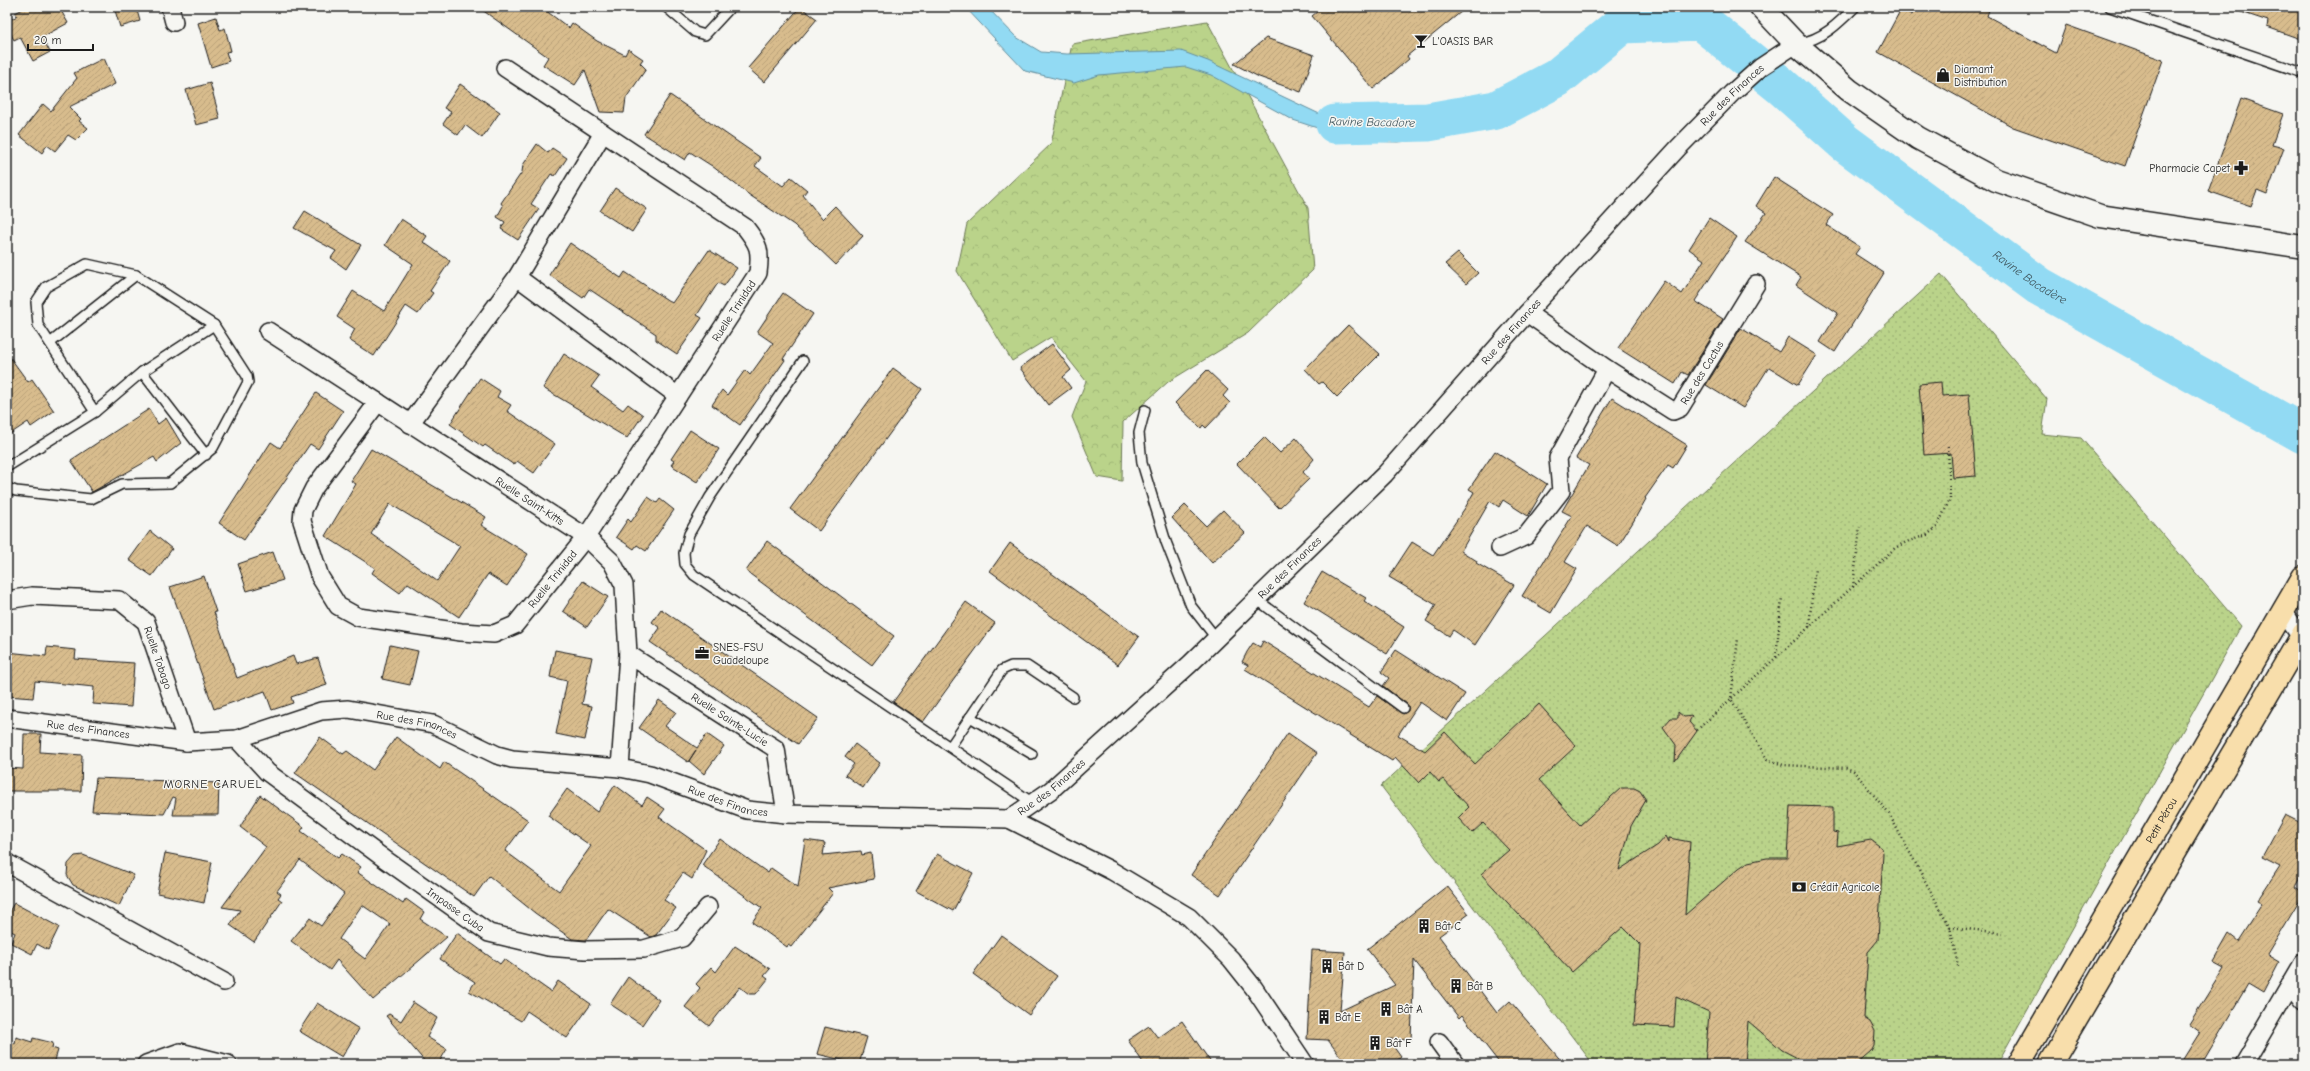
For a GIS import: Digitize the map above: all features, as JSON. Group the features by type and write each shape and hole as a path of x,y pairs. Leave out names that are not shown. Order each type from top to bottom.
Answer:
{"highway":[{"name":"Petit Pérou","path":"2019,1064 2303,577"},
{"path":"2050,1064 2302,637"}],"street":[{"path":"1761,7 1796,44 1849,90 1918,138 1996,180 2100,216 2303,247"},
{"name":"Rue des Finances","path":"7,718 187,742 237,739 321,711 348,709 433,724 497,754 512,758 620,768 663,778 740,808 786,814 1009,819 1033,803 1068,774 1216,638 1385,474 1527,313 1678,148 1747,80 1796,44"},
{"name":"Ruelle Trinidad","path":"378,402 314,488 304,510 302,521 320,577 338,606 358,617 461,632 494,634 515,625 586,537 758,273 761,254 757,242 745,227 505,68"},
{"path":"410,424 517,277 603,133"},
{"path":"517,277 678,396"},
{"name":"Rue des Cactus","path":"1527,313 1669,411 1677,410 1756,284"},
{"name":"Ruelle Saint-Kitts","path":"268,332 586,537 612,562 624,585 628,654 620,768"},
{"path":"1500,548 1526,536 1561,491 1558,458 1607,369"},
{"name":"Ruelle Tobago","path":"7,600 32,596 119,600 146,622 187,742"},
{"path":"2283,611 2302,637"},
{"name":"Ruelle Sainte-Lucie","path":"628,654 776,749 786,814"},
{"name":"Impasse Cuba","path":"237,739 267,772 386,860 489,933 548,948 585,950 644,949 682,938 708,907"},
{"path":"1009,819 1112,871 1189,917 1231,958 1254,988 1305,1064"},
{"path":"7,863 224,982"},
{"path":"2244,1064 2303,963"},
{"path":"2290,984 2303,1001"},
{"path":"1439,1042 1454,1064"},
{"path":"146,1064 180,1052 228,1064"}],"lane":[{"path":"666,7 695,32 705,35 731,7"},
{"path":"1796,44 1810,41 1833,28 1855,7"},
{"path":"2110,7 2303,73"},
{"path":"7,488 16,491 91,498 122,484 170,483 213,448 248,382 246,371 214,325 136,275 87,264 46,287 36,302 38,325 95,412"},
{"path":"50,343 136,275"},
{"path":"7,467 95,412 142,372 214,325"},
{"path":"803,361 710,497 689,534 684,552 685,564 694,575 1033,803"},
{"path":"142,372 206,455"},
{"path":"1145,410 1139,433 1142,463 1164,535 1191,606 1216,638"},
{"path":"1256,599 1402,708"},
{"path":"950,747 1002,670 1011,666 1027,666 1073,697"},
{"path":"970,717 1032,754"}],"path":[{"path":"1697,730 1895,548 1906,542 1927,535 1937,527 1950,499 1948,446"},
{"path":"1853,587 1860,528"},
{"path":"1809,628 1815,568"},
{"path":"1776,658 1782,598"},
{"path":"1738,638 1731,700 1767,759 1783,765 1846,768 1854,771 1889,814 1950,927 1958,966"},
{"path":"1950,927 2002,933"}],"green space":[{"path":"1207,21 1308,208 1313,270 1248,333 1168,382 1123,422 1122,481 1097,477 1072,417 1086,381 1051,337 1012,361 957,271 967,224 1051,144 1072,44"},
{"path":"1941,274 2047,399 2042,434 2081,438 2241,626 1997,1064 1593,1064 1381,786"}],"water":[{"name":"Ravine Bacadore","path":"965,7 987,7 1016,37 1041,52 1067,54 1181,51 1208,61 1330,119 1390,123 1428,122 1501,104 1518,90 1527,103 1487,123 1444,138 1398,142 1357,141 1293,120 1211,75 1186,67 1099,75 1074,83 1025,71"}],"building":[{"path":"27,7 59,7 68,23 42,37 50,52 33,61 20,37 14,40 7,27 7,22 17,16 15,13"},
{"path":"114,7 136,7 140,21 120,27"},
{"path":"478,7 541,7 569,28 572,23 597,41 625,55 628,49 643,59 640,63 646,69 626,98 624,113 600,112 585,70 575,85 543,65 548,57"},
{"path":"800,7 817,19 764,82 748,68"},
{"path":"1323,7 1467,7 1407,56 1409,59 1373,89 1312,16"},
{"path":"1916,7 1990,7 1987,16 2056,53 2066,25 2163,60 2125,166 2013,127 1878,52 1901,9 1912,15"},
{"path":"2235,7 2303,7 2303,40 2267,27 2268,21 2235,10"},
{"path":"216,17 220,30 225,28 231,51 226,52 229,61 211,67 198,23"},
{"path":"1266,38 1314,55 1301,92 1259,77 1234,64"},
{"path":"104,58 115,84 69,107 81,119 79,121 88,128 76,140 68,135 55,151 47,145 42,153 19,135 43,104 51,111 77,78 74,73"},
{"path":"210,83 220,119 196,125 186,90"},
{"path":"460,84 500,112 482,138 465,125 458,135 443,124 451,112 444,108"},
{"path":"670,95 761,158 755,166 783,186 791,177 807,190 803,195 822,219 835,206 863,236 836,265 794,225 748,194 712,166 690,152 685,160 644,134"},
{"name":"Pharmacie Capet","path":"2241,99 2283,114 2272,145 2284,148 2267,194 2257,190 2251,206 2208,191"},
{"path":"537,144 548,153 552,148 567,158 555,176 551,174 531,204 539,209 518,240 501,229 505,222 497,217 503,206 501,203 522,172 523,165"},
{"path":"1774,177 1833,215 1826,225 1860,247 1855,254 1884,273 1835,352 1820,342 1838,313 1796,285 1801,277 1745,242 1766,213 1756,206"},
{"path":"615,188 647,209 632,232 600,211"},
{"path":"305,211 361,245 346,269 331,258 336,251 294,228"},
{"path":"1709,218 1737,237 1695,301 1723,319 1688,375 1682,372 1675,384 1618,348 1664,281 1682,294 1704,260 1689,249"},
{"path":"401,219 427,236 423,242 450,261 430,291 433,293 418,314 406,306 374,356 349,340 355,329 337,317 353,291 384,311 413,264 385,245"},
{"path":"570,243 621,278 625,272 672,303 709,250 737,268 724,286 718,283 697,315 702,318 677,354 656,340 656,334 589,289 583,298 549,275"},
{"path":"1458,253 1478,273 1466,284 1445,264"},
{"path":"783,293 813,314 783,359 785,360 740,425 712,405 722,390 727,395 745,370 750,375 773,343 757,332"},
{"path":"1348,325 1380,354 1337,397 1322,382 1319,384 1305,369"},
{"path":"1741,328 1779,352 1788,337 1817,355 1798,385 1769,367 1743,408 1706,385"},
{"path":"1052,344 1071,370 1063,377 1071,388 1048,405 1020,368"},
{"path":"7,353 28,382 32,379 54,411 31,427 28,422 7,436"},
{"path":"564,354 599,376 591,387 623,410 628,404 643,415 627,438 543,388"},
{"path":"893,368 922,389 819,531 790,509"},
{"path":"1207,370 1228,390 1223,396 1230,403 1206,428 1203,425 1201,428 1175,403"},
{"path":"480,378 500,391 497,397 511,405 507,411 555,444 534,473 517,461 514,465 485,445 483,447 450,424"},
{"path":"1941,382 1942,396 1969,394 1976,476 1953,478 1951,453 1924,455 1919,384"},
{"path":"316,393 343,411 318,449 310,444 244,540 219,523 271,442 280,448"},
{"path":"1612,398 1687,445 1673,468 1668,465 1645,498 1646,499 1618,546 1587,526 1565,562 1577,569 1551,613 1522,596 1572,516 1562,511 1589,465 1576,458"},
{"path":"149,409 158,424 166,418 181,443 157,462 154,457 92,492 71,460"},
{"path":"690,430 719,449 697,482 671,465 674,461 671,459"},
{"path":"1264,437 1280,453 1296,438 1314,459 1303,472 1309,479 1279,508 1237,464"},
{"path":"371,449 486,517 481,525 528,554 507,586 488,574 459,617 408,583 400,593 372,573 375,568 325,536 356,484 351,481","holes":["390,504 460,546 437,581 371,534"]},
{"path":"1495,451 1547,484 1528,516 1503,500 1499,507 1490,501 1461,551 1477,561 1476,563 1514,585 1475,645 1453,630 1449,636 1426,621 1436,605 1389,577 1412,542 1433,555 1465,508 1474,492 1469,489"},
{"path":"648,497 657,503 660,499 674,510 646,551 637,545 634,549 616,537 628,519 631,522"},
{"path":"1185,505 1206,526 1223,510 1245,533 1212,563 1172,518"},
{"path":"150,531 172,549 152,576 129,560"},
{"path":"767,541 894,636 872,665 746,571"},
{"path":"1010,543 1139,637 1118,665 990,571"},
{"path":"273,552 283,580 247,591 238,564"},
{"path":"1322,572 1366,598 1364,601 1404,627 1387,654 1304,602"},
{"path":"204,576 216,612 214,612 237,678 293,656 296,664 318,658 327,685 291,697 293,703 272,710 265,691 214,709 170,587"},
{"path":"583,581 608,597 587,627 563,611"},
{"path":"966,602 995,623 923,722 893,702"},
{"path":"661,609 818,718 798,744 650,642 660,628 652,622"},
{"name":"Crédit Agricole","path":"1263,641 1369,707 1377,696 1403,714 1408,711 1408,705 1383,686 1389,678 1381,672 1396,650 1465,694 1447,721 1420,702 1398,735 1425,751 1445,732 1475,764 1539,704 1576,746 1539,780 1580,825 1621,788 1634,788 1640,791 1646,800 1631,826 1619,870 1658,845 1666,836 1669,842 1669,838 1690,842 1685,915 1739,868 1748,862 1767,858 1787,858 1790,806 1833,807 1833,832 1838,833 1837,846 1871,840 1882,848 1883,853 1878,940 1868,952 1864,1018 1870,1022 1875,1031 1874,1045 1871,1051 1856,1064 1809,1064 1782,1050 1748,1021 1745,1064 1705,1064 1709,1012 1676,997 1674,1027 1634,1025 1640,944 1623,927 1572,972 1481,874 1509,850 1483,823 1472,833 1458,818 1469,807 1443,779 1439,782 1430,772 1419,783 1395,757 1392,761 1245,669 1248,665 1242,662 1247,652 1253,643 1260,647"},
{"path":"390,645 418,651 410,685 382,679"},
{"path":"47,647 76,650 75,659 134,663 131,707 93,704 94,687 35,681 33,698 7,696 7,652 46,656"},
{"path":"555,650 592,657 582,704 592,706 585,740 556,734 567,681 550,677"},
{"path":"659,700 676,712 665,726 697,748 707,734 724,746 704,774 689,761 696,750 688,762 639,728"},
{"path":"1678,712 1684,717 1692,716 1689,722 1697,731 1675,762 1676,745 1663,727 1671,718 1678,718"},
{"path":"1288,733 1317,753 1220,895 1191,875"},
{"path":"24,734 41,734 40,752 82,755 81,791 7,791 7,768 23,769"},
{"path":"320,737 343,754 347,751 373,770 396,737 440,769 444,762 528,820 505,851 559,891 591,846 548,816 567,789 597,812 615,785 642,805 647,797 665,809 659,817 706,850 692,879 683,873 664,900 676,908 656,935 651,937 608,909 586,940 572,939 535,913 489,876 474,897 295,773"},
{"path":"855,744 880,763 863,788 845,775 854,764 845,757"},
{"path":"96,778 219,783 218,815 173,815 176,798 173,797 164,814 92,811"},
{"path":"260,795 304,827 301,831 338,858 342,854 361,867 357,872 403,904 406,899 424,912 420,919 447,937 373,1000 337,960 330,970 291,941 310,918 321,926 344,894 300,860 277,891 281,894 278,898 282,901 254,942 230,925 240,910 222,907 266,847 240,827","holes":["362,905 390,924 365,959 339,939"]},
{"path":"2285,815 2303,824 2303,872 2295,887 2303,892 2303,895 2267,955 2279,962 2263,993 2248,984 2201,1064 2180,1064 2200,1032 2189,1024 2224,968 2213,962 2229,934 2238,941 2262,904 2257,901 2280,866 2262,857"},
{"path":"720,839 768,873 771,868 798,887 805,840 825,843 823,855 861,851 862,855 871,853 874,879 828,888 833,893 791,947 788,945 787,947 752,922 762,908 702,865"},
{"path":"165,853 212,862 204,903 157,893"},
{"path":"937,854 973,873 953,911 916,891"},
{"path":"83,855 134,875 119,906 73,885 67,875 68,864 75,856"},
{"path":"1447,886 1469,914 1439,936 1497,1013 1510,1001 1564,1064 1500,1064 1462,1015 1459,1018 1414,960 1411,1040 1388,1039 1401,1057 1393,1064 1346,1064 1328,1040 1307,1039 1312,950 1345,952 1340,1011 1395,985 1367,949"},
{"path":"14,903 59,927 48,950 37,944 32,954 11,943 15,933 7,929 7,915"},
{"path":"457,933 500,964 504,959 551,992 558,981 591,1004 567,1038 527,1011 521,1021 469,991 475,982 440,959"},
{"path":"1001,935 1057,976 1029,1015 973,974"},
{"path":"735,946 770,969 764,976 768,979 756,994 749,994 740,987 709,1026 685,1007 700,988 696,984 711,967 716,972"},
{"path":"628,977 659,1000 642,1025 610,1004"},
{"path":"413,1002 437,1018 427,1037 447,1049 438,1064 427,1064 386,1016 389,1014 401,1021"},
{"path":"317,1003 359,1029 342,1057 299,1031"},
{"path":"1182,1021 1212,1064 1144,1064 1128,1040 1149,1026 1158,1038"},
{"path":"825,1027 867,1037 859,1064 817,1054"},
{"path":"16,1037 32,1042 33,1038 53,1043 52,1048 58,1050 54,1064 7,1064 7,1041 15,1044"}],"waterway":[{"name":"Ravine Bacadère","path":"1335,124 1428,122 1496,110 1557,78 1622,24 1701,21 1780,85 1845,143 2039,286 2303,434"}],"place":[{"name":"L'OASIS BAR","path":"1421,41"},
{"name":"Diamant Distribution","path":"1943,75"},
{"name":"Pharmacie Capet","path":"2241,168"},
{"name":"SNES-FSU Guadeloupe","path":"702,653"},
{"name":"Crédit Agricole","path":"1799,887"},
{"name":"Bât C","path":"1424,926"},
{"name":"Bât D","path":"1327,966"},
{"name":"Bât B","path":"1456,986"},
{"name":"Bât A","path":"1386,1009"},
{"name":"Bât E","path":"1324,1017"},
{"name":"Bât F","path":"1375,1043"}],"district":[{"name":"MORNE CARUEL","path":"213,784"}]}
